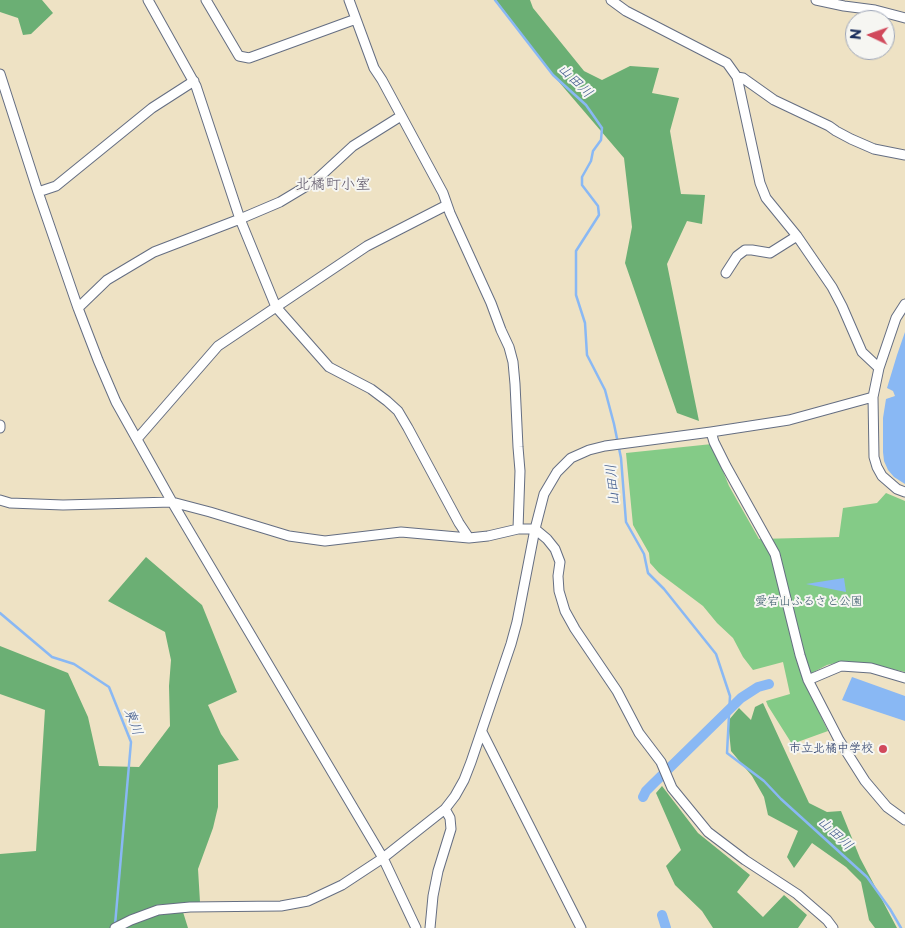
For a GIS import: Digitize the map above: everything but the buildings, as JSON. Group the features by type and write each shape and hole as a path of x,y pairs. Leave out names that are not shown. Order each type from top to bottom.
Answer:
{"street":[{"path":"148,0 194,80 240,220 276,307 329,367 371,390 398,411 469,538"},
{"path":"206,0 239,56 249,58 356,19"},
{"path":"349,0 374,68 442,194 509,346 513,362 520,471 518,529"},
{"path":"611,0 626,10 727,62 737,78 760,183 766,198 797,236 832,287 862,352 879,368"},
{"path":"816,0 875,10 877,0"},
{"path":"0,74 4,97 78,308 112,394 172,502 383,858 416,928"},
{"path":"737,78 743,78 774,100 830,126 851,139 874,149 905,155"},
{"path":"38,192 56,186 152,108 194,80"},
{"path":"78,308 107,280 154,252 240,220 280,202 315,181 353,146 401,116"},
{"path":"137,439 218,346 367,246 447,205"},
{"path":"726,273 737,256 745,250 770,253 797,236"},
{"path":"905,304 896,318 879,368 873,397 874,457 877,467 882,476 897,489 905,492"},
{"path":"115,928 130,920 158,910 190,907 281,906 297,904 318,897 342,885 383,858 445,809 456,796 464,780 482,732 517,622 535,529 544,494 557,472 571,458 589,450 605,446 789,420 873,397"},
{"path":"711,432 726,466 775,554 808,680 839,740 865,781 887,807 905,820"},
{"path":"0,500 63,505 172,502 289,536 326,541 401,532 469,538 518,529 535,529 555,549 560,562 558,576 565,611 586,647 617,691 639,733 661,762 672,788 708,832 745,860 796,894 827,920 833,928"},
{"path":"808,680 841,666 870,668 905,678"},
{"path":"482,732 580,928"},
{"path":"430,928 434,888 451,829 450,818 445,809"}],"green space":[{"path":"0,0 42,0 53,13 31,34 23,35 18,18 0,12"},
{"path":"496,0 530,0 533,8 584,71 602,80 630,66 659,68 652,93 679,98 670,131 681,194 705,195 702,224 687,221 667,264 699,421 677,413 625,263 632,227 624,158 553,75"},
{"name":"愛宕山ふるさと公園","path":"712,444 729,486 759,539 839,537 843,508 877,503 886,493 905,501 905,672 871,664 844,661 827,665 804,677 808,690 828,731 792,744 766,701 790,694 783,662 753,670 743,657 733,638 703,606 659,573 650,563 649,553 633,525 626,453"},
{"path":"146,557 202,605 237,692 208,705 221,734 239,760 218,765 218,807 213,828 198,869 200,902 156,905 158,915 183,912 188,928 0,928 0,854 36,851 45,710 0,694 0,646 68,673 88,717 99,766 139,767 170,726 169,686 171,660 165,632 108,601"},
{"path":"763,703 809,803 827,812 841,811 860,858 897,928 875,928 869,920 861,882 846,867 812,843 794,868 787,857 798,831 768,815 764,797 752,776 731,751 728,721 739,708 751,720 755,707"},
{"path":"662,786 698,833 750,875 737,892 763,917 784,895 807,915 798,928 713,928 702,911 675,885 666,866 681,850 656,793"}],"water":[{"path":"905,332 905,484 894,477 884,461 883,418 886,399 895,396 893,391 887,388"},
{"path":"844,578 846,592 806,584"},
{"path":"852,677 905,696 905,721 842,700"}],"waterway":[{"name":"山田川","path":"495,0 553,75 586,105 602,128 601,140 593,151 591,161 582,177 582,185 598,206 599,215 576,251 576,295 585,323 587,355 605,390 614,424 621,458 626,522 644,554 648,573 664,589 716,654 730,696 727,753 764,781 781,799 867,877 901,928"},
{"name":"東川","path":"0,613 52,657 74,664 109,687 131,742 115,925"},
{"path":"643,797 646,791 741,698 758,687 769,684"},
{"path":"662,915 666,928"}],"place":[{"name":"市立北橘中学校","path":"883,749"}],"district":[{"name":"北橘町小室","path":"333,185"}]}
